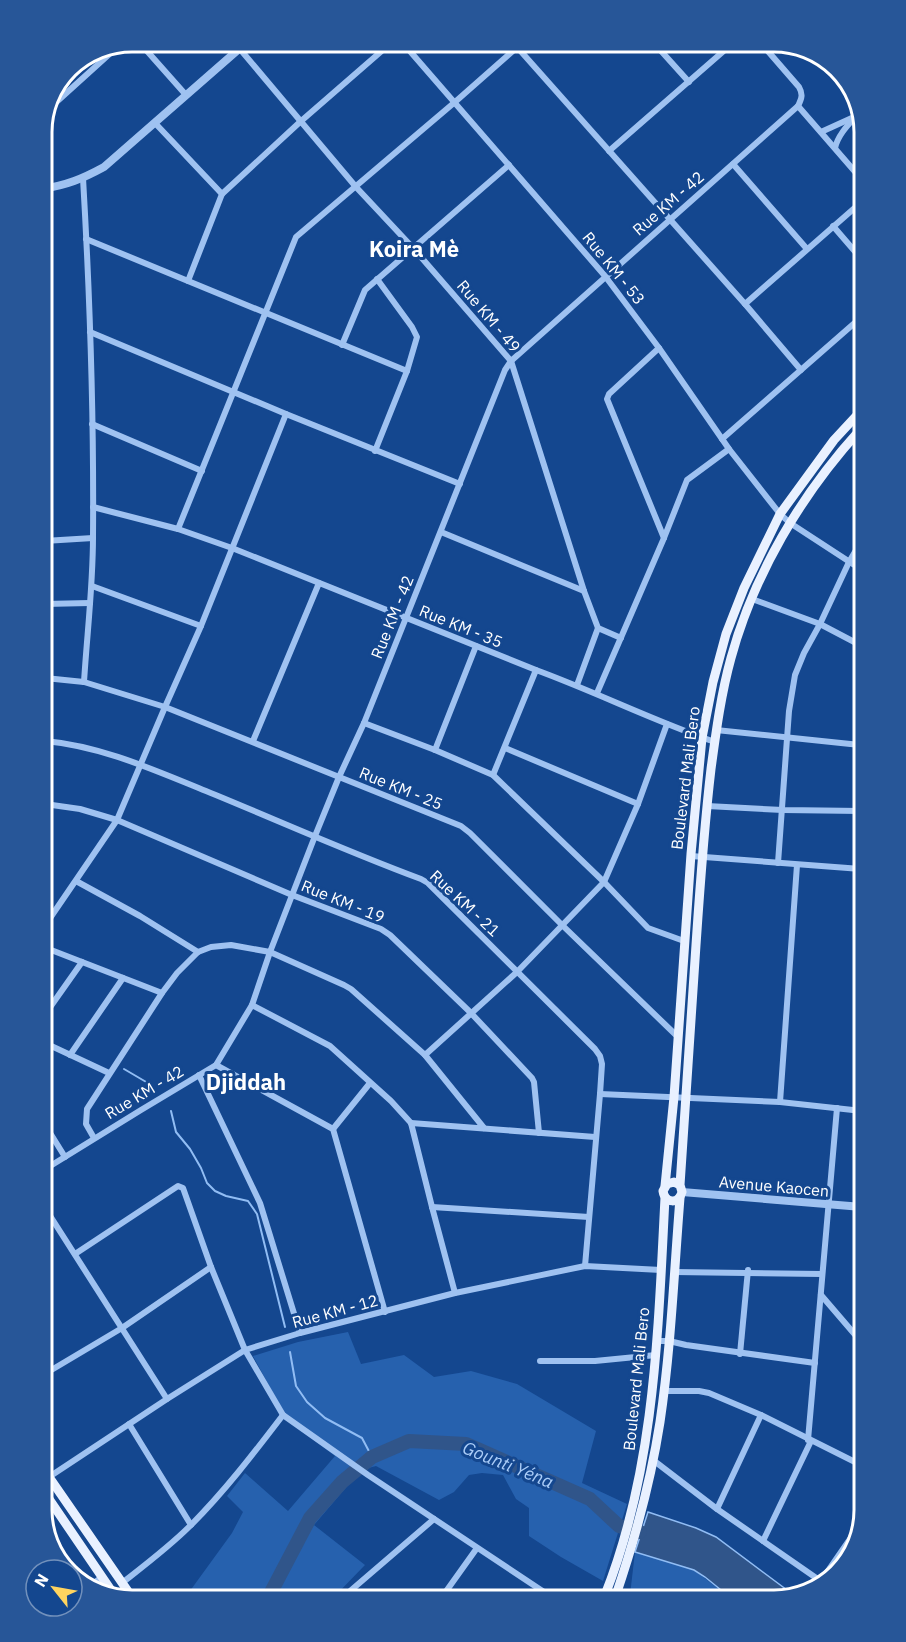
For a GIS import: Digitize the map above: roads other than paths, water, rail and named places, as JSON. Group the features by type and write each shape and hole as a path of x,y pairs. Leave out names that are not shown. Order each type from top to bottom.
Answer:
{"main road":[{"name":"Boulevard Mali Bero","path":"665,1186 702,738 713,682 726,634 744,588 780,514 834,440 854,418"},
{"name":"Boulevard Mali Bero","path":"617,1590 633,1523 653,1460 664,1391 681,1192 701,857 716,730 731,656 752,599 790,523 831,462 854,437"},
{"path":"683,976 688,980 694,978"},
{"path":"681,998 687,995 693,997"},
{"path":"672,1182 681,1192 671,1201 665,1198 663,1191 665,1186 672,1182"},
{"name":"Boulevard Mali Bero","path":"633,1523 649,1424 656,1355 665,1198"},
{"path":"52,1481 126,1589"},
{"path":"52,1503 108,1585"},
{"path":"64,1521 75,1515"},
{"name":"Boulevard Mali Bero","path":"607,1590 629,1539"}],"street":[{"path":"149,53 186,95"},
{"path":"53,187 83,178 104,167 186,95 229,53"},
{"name":"Rue KM - 49","path":"244,53 356,187 414,249 511,361 584,591 598,628"},
{"path":"188,281 222,194 379,53"},
{"name":"Rue KM - 53","path":"412,53 605,276 659,348 729,449 780,514 854,565"},
{"path":"178,529 296,237 510,53"},
{"path":"522,53 801,370"},
{"path":"663,53 689,82"},
{"path":"609,151 722,53"},
{"path":"770,53 799,87 802,93 798,106 854,170"},
{"path":"60,98 105,58"},
{"name":"Rue KM - 42","path":"52,1164 216,1065 252,1005 315,836 364,723 502,376 511,361 798,106"},
{"path":"821,132 852,117"},
{"path":"835,148 835,144 852,120"},
{"path":"155,123 222,194"},
{"path":"733,164 807,249"},
{"path":"342,345 366,290 509,165"},
{"path":"83,178 90,332 93,507 92,586 84,682"},
{"path":"745,304 854,208"},
{"path":"833,226 854,250"},
{"path":"86,239 406,371"},
{"path":"375,450 417,337 377,279"},
{"path":"722,439 854,324"},
{"path":"90,332 460,484"},
{"path":"659,348 609,394 607,399 664,538"},
{"path":"52,915 117,820 201,626 286,414"},
{"path":"92,424 202,471"},
{"path":"597,693 687,480 729,449"},
{"name":"Rue KM - 35","path":"93,507 178,529 232,548 715,742"},
{"path":"441,532 584,591"},
{"path":"53,541 93,538"},
{"path":"778,862 790,704 795,675 854,554"},
{"path":"253,741 319,583"},
{"path":"92,586 201,626"},
{"path":"752,599 820,624 854,642"},
{"path":"53,604 90,603"},
{"path":"576,685 598,628 621,638"},
{"path":"435,750 476,646"},
{"path":"493,775 536,670"},
{"name":"Rue KM - 25","path":"53,679 84,682 165,707 465,829 678,1037"},
{"path":"364,723 493,775 604,882 650,930 684,941"},
{"path":"425,1055 517,972 604,882 638,804 667,724"},
{"path":"716,730 854,744"},
{"name":"Rue KM - 21","path":"53,742 73,745 141,765 425,881 600,1056 602,1064 600,1094 585,1266"},
{"path":"505,748 638,804"},
{"name":"Rue KM - 19","path":"53,805 80,809 117,820 292,895 381,929 390,935 470,1012 532,1078 539,1133"},
{"path":"707,806 854,811"},
{"path":"691,856 854,869"},
{"path":"780,1102 797,865"},
{"path":"76,881 140,916 198,952"},
{"path":"94,1138 86,1124 87,1109 162,993 177,973 198,952 212,946 231,945 270,952 344,985 425,1055 484,1128"},
{"path":"52,950 162,993"},
{"path":"52,1004 82,962"},
{"path":"70,1055 123,978"},
{"path":"252,1005 330,1046 391,1101 411,1123 455,1293"},
{"path":"52,1047 110,1073"},
{"path":"216,1065 333,1129 385,1312"},
{"path":"200,1075 260,1203 300,1333"},
{"path":"333,1129 370,1083"},
{"path":"600,1094 780,1102 854,1110"},
{"path":"764,1541 810,1441 837,1108"},
{"path":"411,1123 595,1137"},
{"path":"52,1137 64,1156"},
{"path":"75,1254 178,1186 183,1188 211,1267 245,1350 283,1414 368,1475 540,1590"},
{"name":"Avenue Kaocen","path":"681,1192 854,1207"},
{"path":"432,1207 589,1217"},
{"path":"52,1218 167,1399"},
{"name":"Rue KM - 12","path":"52,1475 245,1350 300,1333 455,1293 585,1266 661,1270"},
{"path":"52,1369 122,1328 211,1267"},
{"path":"674,1272 748,1271 822,1274"},
{"path":"740,1353 748,1271"},
{"path":"821,1295 854,1334"},
{"path":"657,1341 815,1363"},
{"path":"540,1361 595,1361 656,1355"},
{"path":"664,1391 704,1392 761,1415 854,1462"},
{"path":"122,1583 191,1525 283,1414"},
{"path":"717,1509 761,1415"},
{"path":"129,1424 191,1525"},
{"path":"653,1460 717,1509 816,1577"},
{"path":"352,1589 434,1519"},
{"path":"447,1589 477,1548"},
{"path":"97,1581 102,1577"}],"waterway":[{"path":"124,1069 153,1086"},
{"path":"171,1111 176,1132 190,1149 207,1183 215,1191 226,1196 248,1201 257,1214 285,1327"},
{"path":"290,1352 296,1386 307,1402 325,1418 362,1438 372,1457"},
{"name":"Gounti Yéna","path":"273,1589 310,1518 342,1482 372,1457 409,1441 466,1444 590,1499 619,1526 640,1532"}],"district":[{"name":"Koira Mè","path":"414,249"},
{"name":"Djiddah","path":"246,1082"}]}
